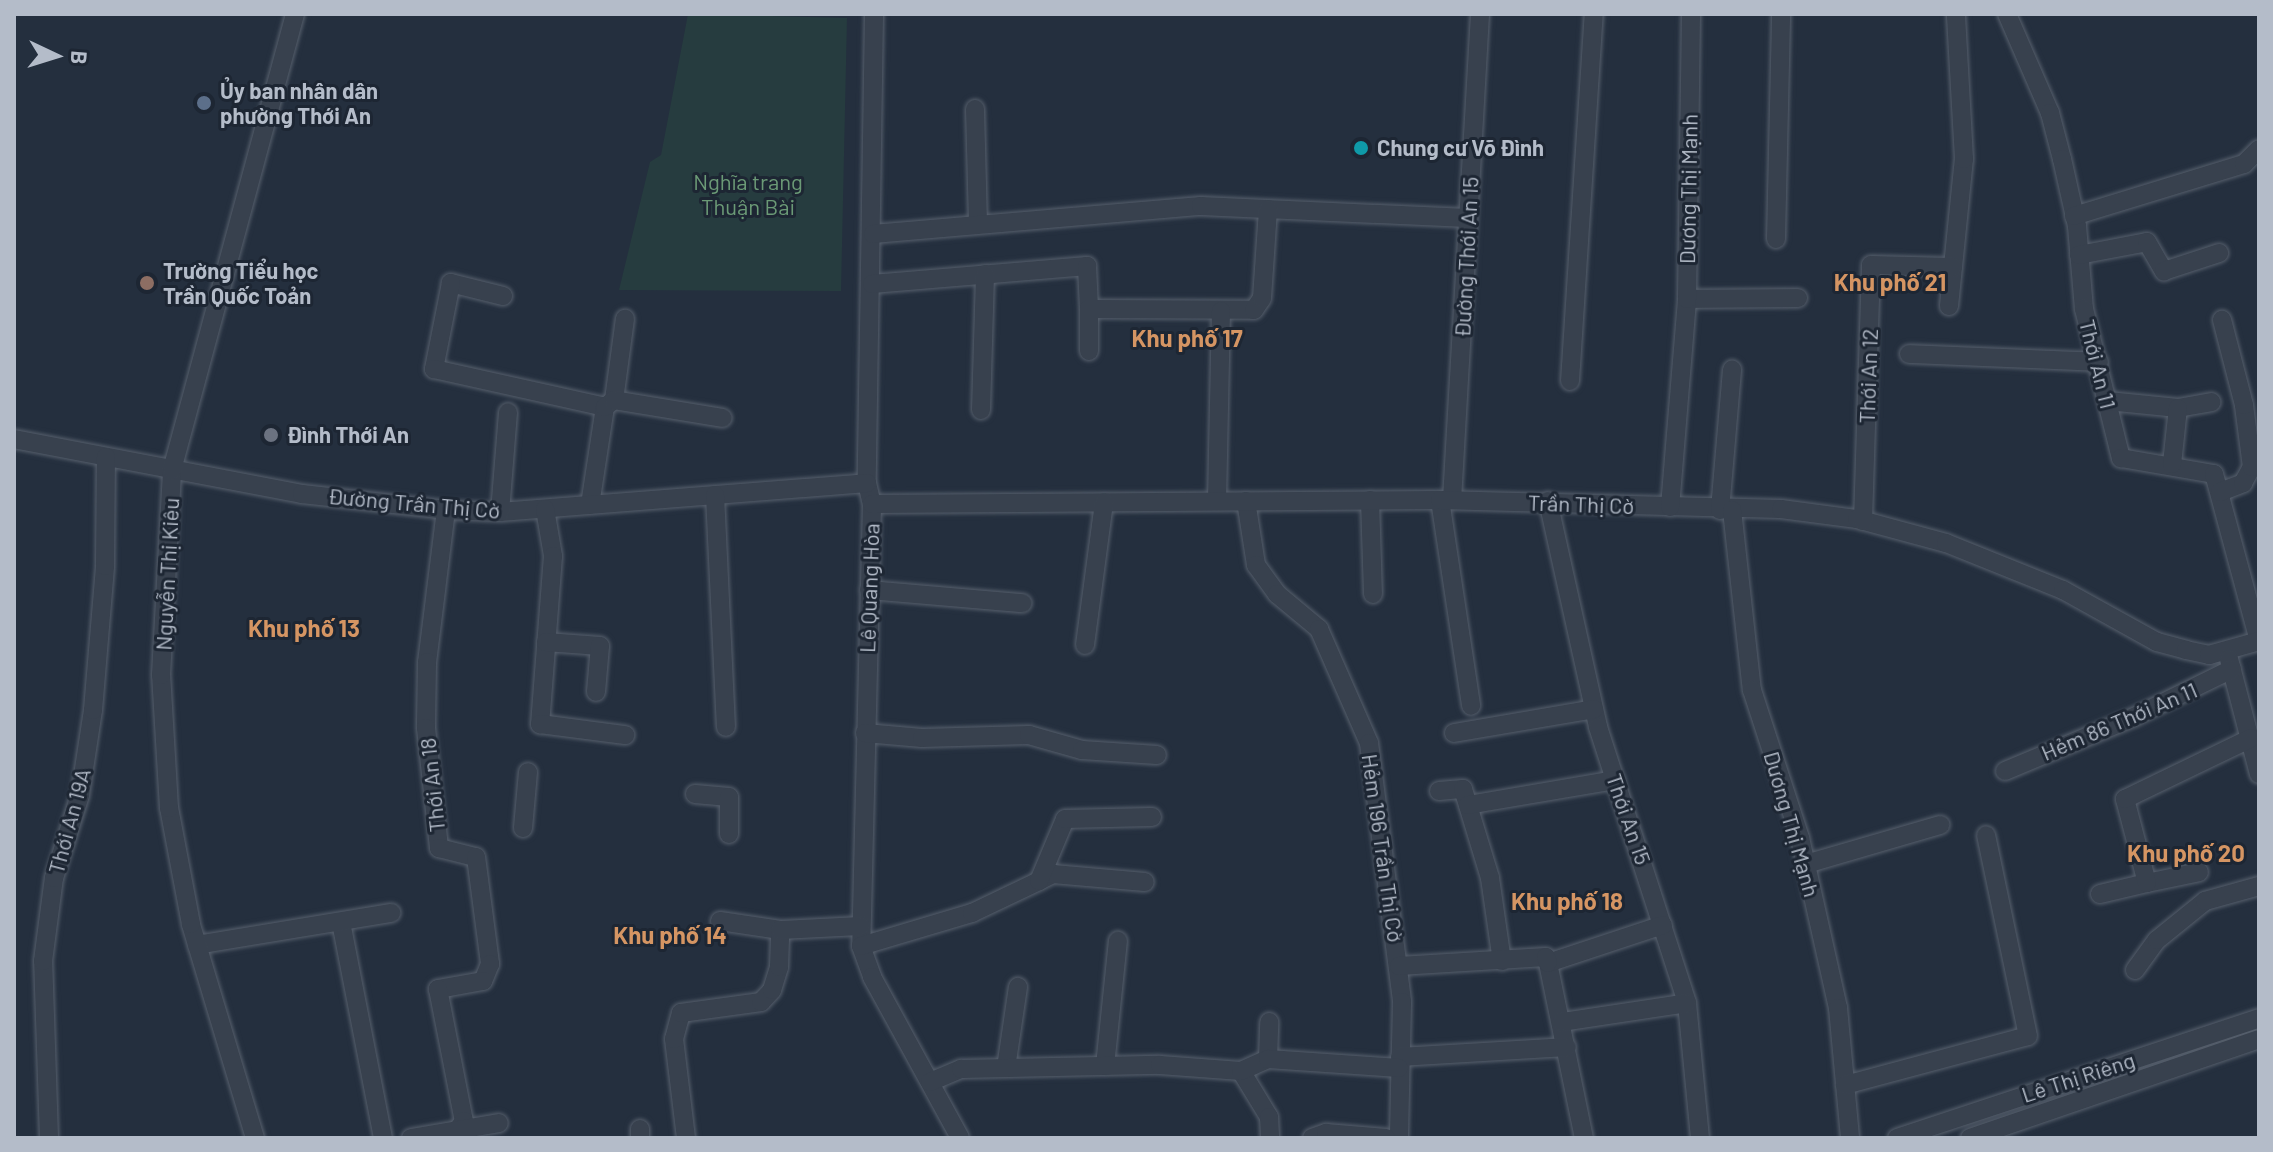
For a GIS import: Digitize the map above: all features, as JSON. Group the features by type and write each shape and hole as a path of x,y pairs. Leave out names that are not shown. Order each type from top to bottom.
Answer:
{"street":[{"name":"Nguyễn Thị Kiêu","path":"255,1138 197,945 169,808 161,675 172,470 295,14"},
{"name":"Lê Quang Hòa","path":"874,14 867,483 872,504 861,946 960,1138"},
{"name":"Đường Thới An 15","path":"1471,706 1446,500 1480,14"},
{"path":"1570,381 1594,14"},
{"name":"Dương Thị Mạnh","path":"1670,507 1687,299 1691,14"},
{"path":"1776,239 1781,14"},
{"path":"1949,306 1964,159 1956,14"},
{"name":"Thới An 11","path":"2007,14 2050,113 2074,216 2084,309 2121,458 2172,464 2214,474 2220,492"},
{"path":"975,109 978,224"},
{"path":"2074,216 2244,164 2257,156"},
{"path":"873,234 1201,206 1468,218"},
{"path":"1089,309 1254,310 1261,301 1268,209"},
{"path":"2079,255 2147,242 2164,271 2219,253"},
{"name":"Thới An 12","path":"1863,521 1871,265 1953,267"},
{"path":"872,284 1087,266 1089,351"},
{"path":"981,410 985,274"},
{"path":"503,296 451,283 434,369 610,403 723,418"},
{"path":"1687,299 1798,298"},
{"path":"1217,501 1221,311"},
{"path":"590,505 625,319"},
{"path":"2222,320 2244,405 2252,467 2243,483 2220,492 2259,641"},
{"path":"1909,354 2099,362"},
{"name":"Dương Thị Mạnh","path":"1732,370 1726,510 1752,690 1806,864 1838,1008 1850,1138"},
{"path":"2108,401 2178,408 2211,402"},
{"path":"2172,464 2178,408"},
{"path":"500,512 508,412"},
{"name":"Đường Trần Thị Cờ","path":"14,439 302,494 446,510 500,512 867,483"},
{"name":"Thới An 19A","path":"49,1138 43,961 54,878 80,795 93,710 105,566 106,457"},
{"path":"715,495 726,727"},
{"path":"1370,500 1373,594"},
{"name":"Trần Thị Cờ","path":"872,504 1446,500 1548,501 1726,510 1781,509 1863,521 1946,543 2023,573 2157,642 2229,660 2259,641"},
{"name":"Hẻm 196 Trần Thị Cờ","path":"1246,501 1256,565 1277,594 1319,629 1369,743 1399,966 1399,1138"},
{"name":"Thới An 15","path":"1548,501 1594,709 1687,1003 1700,1138"},
{"path":"1085,645 1104,502"},
{"path":"545,509 553,556 540,724 625,735"},
{"name":"Thới An 18","path":"446,510 427,662 426,728 439,848 476,857 490,964 483,981 438,989 464,1121 459,1128"},
{"path":"869,590 1022,603"},
{"path":"546,642 600,646 596,692"},
{"path":"2229,660 2259,774"},
{"name":"Hẻm 86 Thới An 11","path":"2005,771 2134,717 2229,660"},
{"path":"1454,733 1594,709"},
{"path":"865,733 1029,735 1082,750 1157,755"},
{"path":"2147,883 2125,799 2251,738"},
{"path":"523,828 528,772"},
{"path":"1468,805 1616,780"},
{"path":"1439,791 1463,789 1490,878 1502,961"},
{"path":"695,794 729,797 729,834"},
{"path":"1039,881 1065,819 1152,817"},
{"path":"1806,864 1940,825"},
{"path":"1845,1085 2028,1036 1986,835"},
{"path":"2100,894 2199,872"},
{"path":"861,946 972,913 1053,874 1145,882"},
{"path":"2135,970 2157,940 2205,901 2259,886"},
{"path":"197,945 391,913"},
{"path":"720,921 780,930 861,926"},
{"path":"341,922 383,1138"},
{"path":"1548,963 1663,925"},
{"path":"686,1138 674,1039 681,1013 761,1002 772,990 779,967 780,930"},
{"path":"1105,1066 1118,941"},
{"path":"1399,966 1546,957 1584,1138"},
{"path":"1006,1068 1018,987"},
{"path":"1562,1022 1687,1003"},
{"name":"Lê Thị Riêng","path":"1897,1138 2259,1018"},
{"path":"1268,1059 1269,1022"},
{"name":"Lê Thị Riêng","path":"1970,1138 2259,1039"},
{"path":"930,1082 961,1069 1105,1066 1241,1071 1268,1059 1399,1063 1567,1047"},
{"path":"1241,1071 1269,1117 1270,1138"},
{"path":"411,1138 499,1123"},
{"path":"1312,1138 1326,1133 1386,1138"}],"green space":[{"name":"Nghĩa trang Thuận Bài","path":"688,14 847,18 841,291 619,290 650,162 661,155"}],"place":[{"name":"Ủy ban nhân dân phường Thới An","path":"204,103"},
{"name":"Chung cư Võ Đình","path":"1361,148"},
{"name":"Trường Tiểu học Trần Quốc Toản","path":"147,283"},
{"name":"Đình Thới An","path":"271,435"}],"district":[{"name":"Khu phố 21","path":"1890,282"},
{"name":"Khu phố 17","path":"1187,338"},
{"name":"Khu phố 13","path":"304,628"},
{"name":"Khu phố 20","path":"2186,853"},
{"name":"Khu phố 18","path":"1567,901"},
{"name":"Khu phố 14","path":"670,935"}]}
